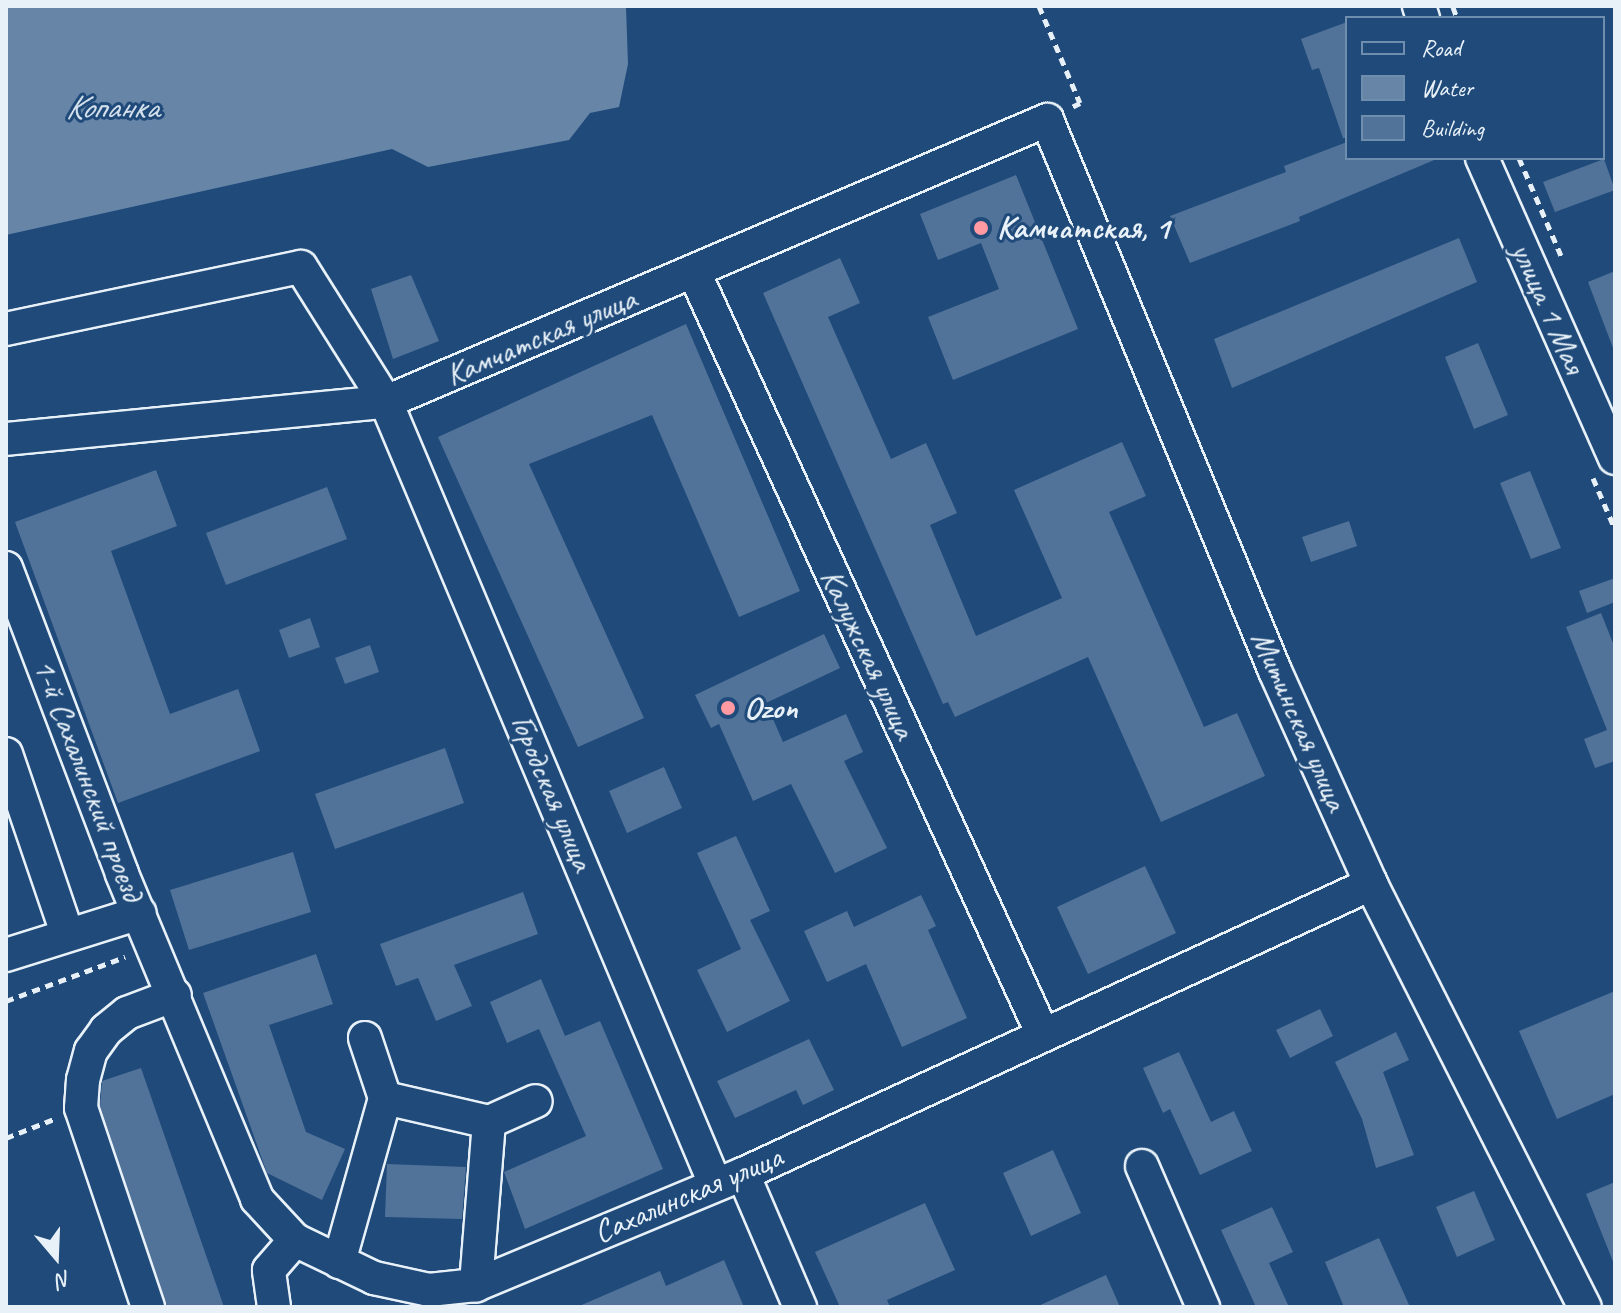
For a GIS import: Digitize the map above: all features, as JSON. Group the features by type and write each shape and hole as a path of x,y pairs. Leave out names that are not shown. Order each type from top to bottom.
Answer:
{"street":[{"name":"Камчатская улица","path":"6,439 386,402 1047,120"},
{"name":"Митинская улица","path":"1047,120 1275,671 1371,884 1585,1307"},
{"name":"улица 1 Мая","path":"1483,160 1615,458"},
{"name":"Городская улица","path":"6,329 301,267 386,402 729,1179 800,1307"},
{"name":"Калужская улица","path":"694,272 1043,1035"},
{"name":"1-й Сахалинский проезд","path":"6,568 140,913 156,946"},
{"path":"6,754 67,933"},
{"name":"Сахалинская улица","path":"156,946 257,1199 295,1240 374,1278 429,1290 476,1285 729,1179 1371,884"},
{"path":"6,955 67,933 140,913"},
{"path":"148,1307 81,1108 91,1051 106,1030 127,1013 175,995"},
{"path":"339,1262 385,1098 365,1038"},
{"path":"385,1098 489,1122 536,1101"},
{"path":"476,1285 489,1122"},
{"path":"1142,1166 1203,1307"},
{"path":"274,1307 269,1270 295,1240"}],"path":[{"path":"1039,6 1080,103 1047,120"},
{"path":"6,1001 156,946"},
{"path":"6,1138 81,1108"}],"water":[{"name":"Копанка","path":"6,6 626,6 628,64 619,107 590,113 569,140 428,167 392,149 6,235"}],"building":[{"path":"1345,23 1345,138 1319,68 1312,70 1301,39"},
{"path":"1345,143 1345,160 1434,160 1299,217 1300,221 1190,263 1170,216 1286,172 1284,166"},
{"path":"1604,160 1615,190 1555,212 1543,182"},
{"path":"1016,175 1078,329 953,380 928,317 999,289 981,243 938,260 920,214"},
{"path":"1459,238 1477,282 1232,388 1214,339"},
{"path":"840,258 860,303 828,317 891,459 926,443 957,513 930,525 976,636 1062,598 1014,490 1122,442 1146,496 1109,512 1204,727 1237,713 1265,776 1161,822 1088,657 955,717 948,702 943,704 763,293"},
{"path":"1615,271 1615,348 1613,348 1588,282"},
{"path":"411,275 439,341 393,359 371,289"},
{"path":"686,324 800,591 739,617 652,415 529,464 644,718 578,747 438,437"},
{"path":"1478,343 1508,415 1474,429 1445,357"},
{"path":"156,470 177,526 111,551 170,714 238,689 260,751 118,803 15,522"},
{"path":"1530,471 1561,548 1531,559 1500,483"},
{"path":"327,487 347,539 226,585 206,533"},
{"path":"1349,521 1357,546 1311,562 1302,537"},
{"path":"1615,578 1615,602 1587,613 1579,591"},
{"path":"1601,613 1615,648 1615,761 1595,768 1584,739 1607,730 1566,627"},
{"path":"310,618 320,647 289,658 279,630"},
{"path":"824,634 840,668 766,703 783,742 846,714 863,752 844,761 887,848 835,873 791,784 753,801 719,724 711,728 695,695"},
{"path":"370,645 379,672 345,684 335,658"},
{"path":"445,748 464,803 335,849 315,794"},
{"path":"664,767 682,808 627,833 609,791"},
{"path":"736,836 770,911 750,920 790,1001 727,1032 697,970 741,949 697,853"},
{"path":"293,852 311,912 189,950 170,890"},
{"path":"1145,866 1176,933 1088,974 1057,907"},
{"path":"523,892 538,934 454,965 472,1006 436,1021 418,978 396,986 380,944"},
{"path":"921,895 936,926 928,930 967,1018 902,1047 866,964 827,982 804,931 847,911 854,927"},
{"path":"316,954 333,1004 269,1025 306,1132 345,1149 322,1200 267,1173 203,993"},
{"path":"541,979 565,1036 600,1021 663,1169 525,1229 504,1172 586,1136 539,1029 507,1043 490,1002"},
{"path":"1615,991 1615,1094 1557,1119 1519,1031"},
{"path":"1320,1009 1333,1036 1290,1058 1276,1030"},
{"path":"1396,1032 1409,1060 1383,1072 1414,1155 1376,1168 1362,1119 1335,1062"},
{"path":"809,1039 834,1090 803,1105 796,1090 735,1118 717,1081"},
{"path":"1179,1052 1211,1122 1234,1111 1252,1151 1200,1175 1170,1109 1163,1113 1143,1068"},
{"path":"141,1068 224,1307 166,1307 100,1106 102,1081"},
{"path":"1053,1150 1081,1213 1031,1236 1003,1173"},
{"path":"387,1164 466,1167 462,1219 385,1217"},
{"path":"1615,1182 1615,1264 1614,1264 1586,1194"},
{"path":"1474,1191 1495,1240 1457,1257 1436,1207"},
{"path":"925,1203 955,1270 887,1300 890,1307 840,1307 815,1252"},
{"path":"1272,1207 1293,1252 1269,1263 1289,1307 1256,1307 1221,1230"},
{"path":"1379,1238 1410,1307 1344,1307 1325,1262"},
{"path":"724,1260 744,1307 577,1307 660,1271 666,1286"},
{"path":"1106,1275 1120,1307 1036,1307"}],"place":[{"name":"Камчатская, 1","path":"981,228"},
{"name":"Ozon","path":"728,708"}]}
